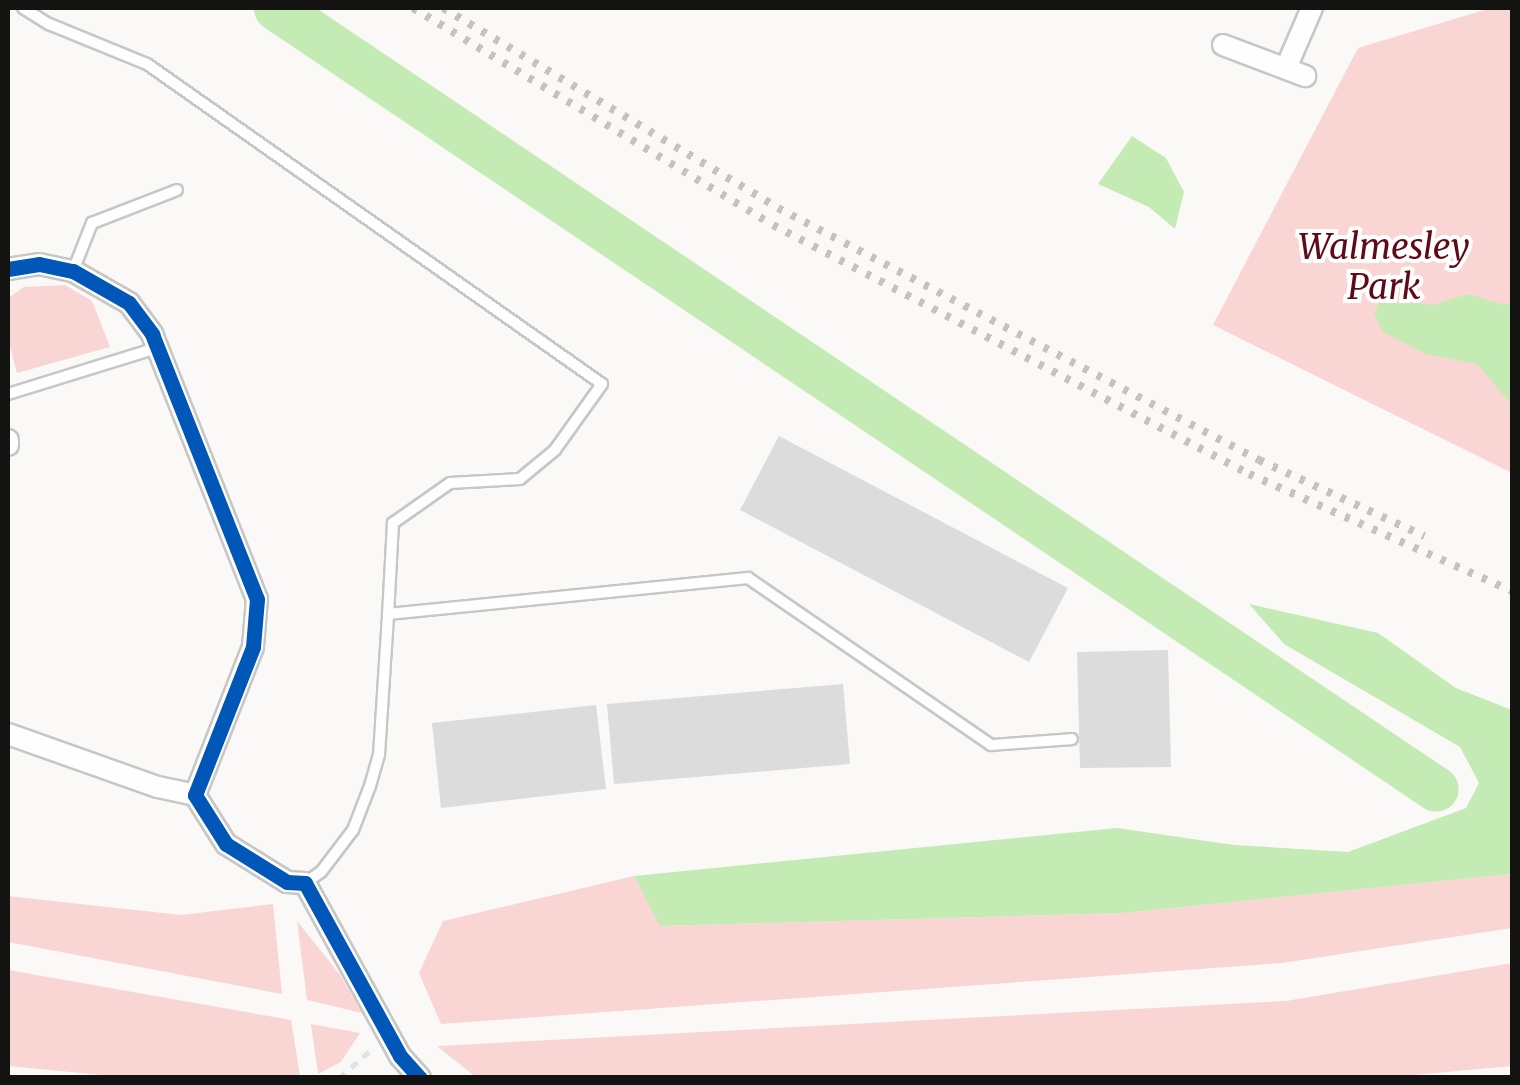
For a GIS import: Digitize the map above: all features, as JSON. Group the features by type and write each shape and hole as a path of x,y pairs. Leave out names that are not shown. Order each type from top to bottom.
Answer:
{"street":[{"path":"1223,45 1295,72 1312,8"},
{"path":"8,270 39,264 74,271 129,303 158,348 257,599 253,647 194,796"},
{"path":"8,734 194,796 226,844 288,882 305,883 400,1056 420,1078"}],"lane":[{"path":"23,8 48,24 147,64 602,384 555,450 520,479 450,483 394,523 380,755 352,830 321,872 305,883"},
{"path":"74,271 92,223 178,190"},
{"path":"8,394 158,348"},
{"path":"388,614 748,578 991,745 1072,740"}],"path":[{"path":"339,1078 390,1034"}],"green space":[{"name":"Walmesley Park","path":"1491,8 1512,8 1512,473 1213,325 1358,48"},
{"path":"65,285 92,301 110,347 17,373 8,339 8,298 24,287"},
{"path":"1512,874 1512,928 1282,963 441,1024 419,973 443,921 634,876 661,926 1124,913"},
{"path":"8,896 181,915 273,904 282,994 8,942"},
{"path":"297,921 340,975 362,1013 307,1000"},
{"path":"1512,963 1512,1066 1392,1077 477,1078 437,1046 1286,1001"},
{"path":"8,970 291,1020 300,1076 132,1078 8,1066"},
{"path":"311,1024 360,1033 341,1062 318,1074"}],"shaded area":[{"path":"1132,136 1166,158 1184,192 1175,229 1149,207 1098,184"},
{"path":"1468,294 1505,305 1512,301 1512,405 1477,364 1426,354 1383,332 1374,314 1380,300 1434,305"},
{"path":"1249,604 1378,633 1456,688 1512,710 1512,874 1124,913 660,926 634,876 1117,828 1234,845 1348,852 1466,808 1479,783 1460,747 1284,644"}],"building":[{"path":"779,436 1068,588 1029,662 740,510"},
{"path":"1168,650 1171,767 1080,768 1077,652"},
{"path":"843,684 850,764 614,784 607,704"},
{"path":"596,705 606,789 441,808 432,723"}],"waterway":[{"path":"276,8 1436,789"}],"railway":[{"path":"413,8 773,225 1249,474 1512,591"},
{"path":"443,8 778,208 1259,460 1424,536"}],"cycle path":[{"path":"8,269 39,264 73,271 129,303 152,334 257,599 253,647 195,795 226,844 287,882 305,883 400,1056 420,1078"}]}
